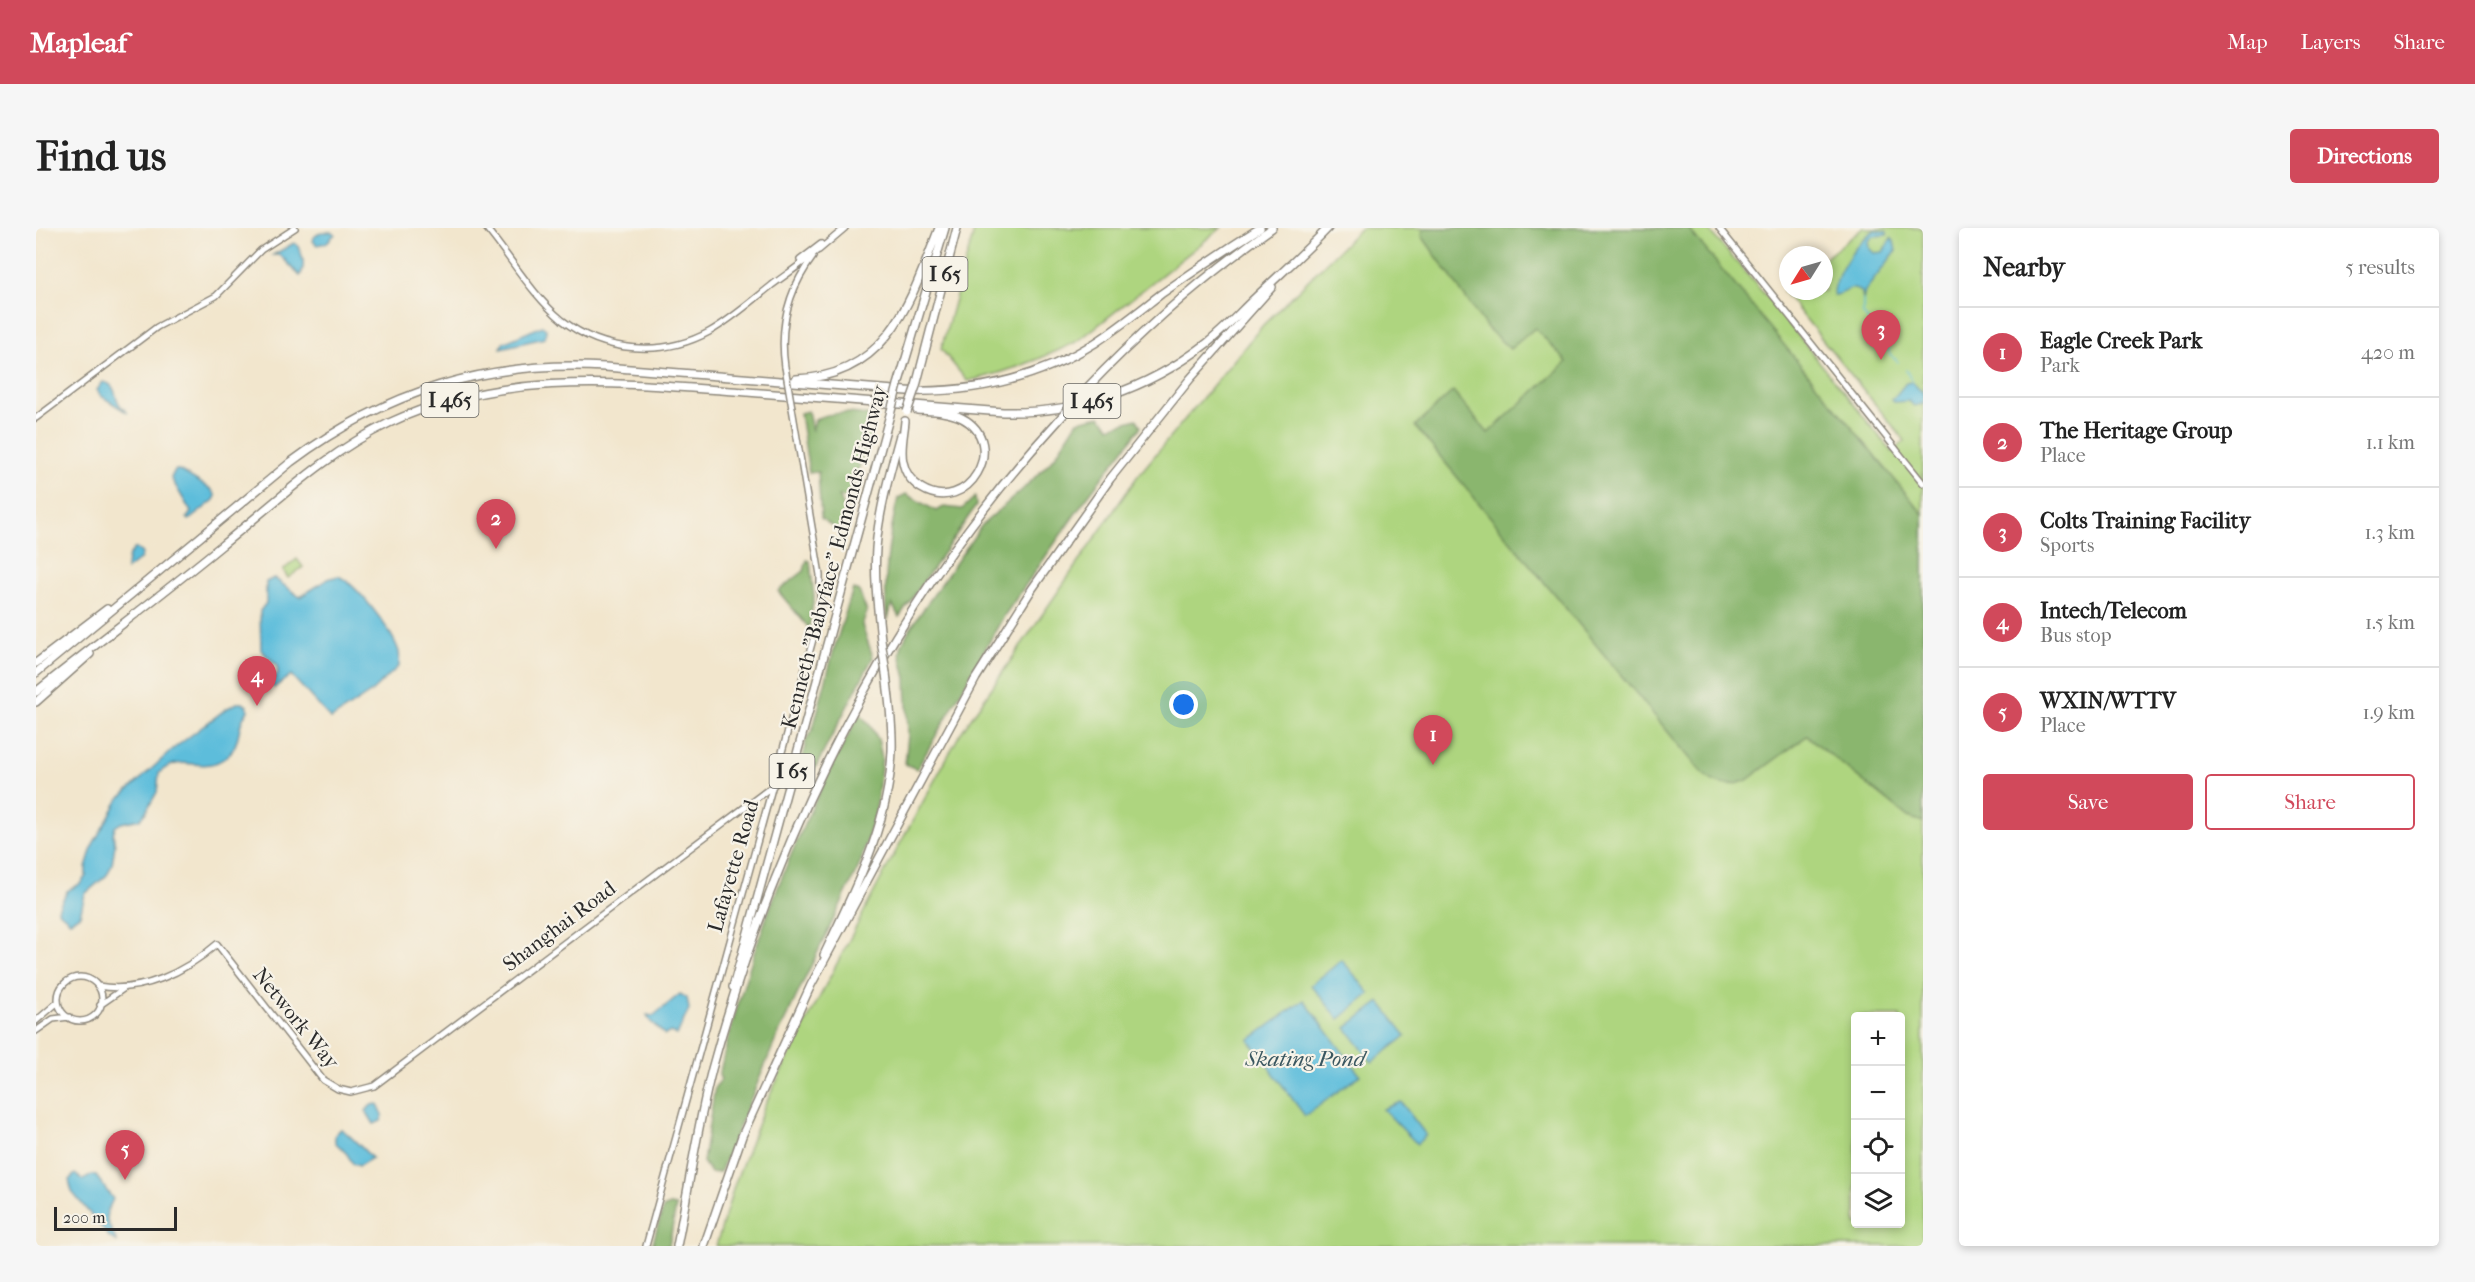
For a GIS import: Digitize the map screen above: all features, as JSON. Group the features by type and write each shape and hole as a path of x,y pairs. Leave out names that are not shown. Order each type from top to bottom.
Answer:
{"highway":[{"path":"767,380 823,377 850,367 872,353 892,332 902,314 939,228"},
{"name":"Kenneth \"Babyface\" Edmonds Highway","path":"712,1070 746,937 898,385 945,228"},
{"name":"Kenneth \"Babyface\" Edmonds Highway","path":"811,985 868,859 882,819 892,752 891,714 875,578 878,532 886,488 916,386 957,228"},
{"name":"I 465","path":"36,673 122,600 313,446 386,404 481,375 551,366 605,367 935,392 978,388 1022,378 1063,361 1094,344 1260,228"},
{"path":"712,1070 748,952 805,806 852,712 896,636 950,555 1005,483 1086,389 1174,304 1230,258 1272,228"},
{"name":"I 465","path":"36,692 98,645 320,465 365,436 424,409 473,394 547,383 664,387 1007,412 1046,410 1083,404 1133,387 1180,363 1221,332 1328,228"},
{"path":"811,985 956,714 1032,589 1128,455 1190,379 1271,290 1278,278"},
{"path":"796,396 838,403 945,413 960,417 975,428 982,445 982,463 975,478 962,489 946,494 933,493 917,484 908,474 903,462 905,421"},
{"path":"36,663 92,619 122,600"},
{"path":"36,702 80,665 98,645"},
{"name":"I 65","path":"704,1246 742,1136 811,985"},
{"name":"I 65","path":"677,1246 712,1070"}],"street":[{"path":"36,418 157,327 213,298 261,250 295,228"},
{"path":"486,228 551,309 576,329 604,341 635,348 669,346 702,336 735,314 819,249"},
{"name":"Lafayette Road","path":"646,1246 818,619 822,594 820,575 785,367 783,333 787,308 800,276 819,249 845,228"},
{"path":"1719,228 1923,483"},
{"path":"781,278 817,246 833,237"},
{"name":"Shanghai Road","path":"362,1090 374,1086 774,784"},
{"name":"Network Way","path":"123,989 171,974 193,962 217,944 324,1080 338,1089 362,1090"},
{"path":"36,1021 58,1002 61,988 71,979 86,978 98,986 123,989"},
{"path":"58,1002 69,1017 77,1020 87,1019 96,1013 100,1005 101,996 98,986"},
{"path":"100,1005 123,989"},
{"path":"36,1031 53,1019 69,1017"}],"green space":[{"path":"975,228 1221,228 1078,341 1024,365 967,381 941,349"},
{"path":"1361,228 1707,228 1772,303 1892,452 1905,441 1790,300 1833,300 1833,252 1863,228 1923,228 1923,1246 716,1246 735,1183 764,1107 884,873 960,734 1137,477 1263,325"},
{"path":"1423,228 1688,228 1923,514 1923,822 1908,817 1807,736 1741,783 1729,785 1718,783 1702,773 1415,426 1453,391 1488,433 1567,362 1535,328 1510,349 1487,328 1422,236"},
{"path":"808,411 812,431 815,420 827,415 849,413 870,416 872,430 848,499 839,496 846,514 840,532 821,518 818,472 809,473 800,413"},
{"path":"1100,416 1110,427 1137,419 1141,427 1085,500 1004,616 917,769 905,764 908,735 906,678 900,653 909,630 982,525 1054,458 1078,421"},
{"path":"906,494 936,511 944,507 962,509 975,497 976,506 899,617 892,604 887,622 886,575 891,529 898,498"},
{"path":"297,559 303,567 288,578 283,570"},
{"path":"807,560 810,561 814,597 809,628 778,591 804,571"},
{"path":"853,589 859,591 867,612 862,625 873,657 807,784 799,781 806,740 813,729"},
{"path":"860,714 878,739 882,758 876,811 860,864 776,1039 720,1172 711,1173 703,1162 715,1087 721,1080 719,1075 745,981 795,845"},
{"path":"670,1205 676,1206 669,1246 652,1246 663,1208"}],"water":[{"path":"1875,230 1887,232 1887,235 1873,236 1868,242 1869,248 1874,253 1883,252 1891,238 1896,251 1865,291 1863,300 1862,292 1852,289 1834,295 1838,278 1848,259 1861,242"},
{"path":"321,232 335,234 326,243 317,245 313,241 314,237"},
{"path":"294,243 303,260 300,276 280,255 273,255"},
{"path":"542,326 546,329 545,338 501,348 503,343"},
{"path":"103,382 111,385 118,402 128,413 101,396 97,390"},
{"path":"1912,382 1923,393 1923,404 1914,406 1909,401 1894,402 1892,400 1906,383"},
{"path":"175,470 179,470 211,489 216,496 189,520 187,518 191,512 171,478"},
{"path":"135,548 142,553 141,558 126,570 129,555"},
{"path":"338,576 355,588 390,633 399,652 399,666 370,693 331,719 291,675 274,688 271,684 271,680 278,673 277,666 261,650 260,611 266,603 266,582 274,578 300,597 328,579"},
{"path":"237,703 243,703 247,706 248,711 241,722 235,746 231,752 217,762 201,765 176,764 159,773 157,792 145,813 140,819 121,823 115,827 112,864 107,875 85,894 80,915 70,921 58,911 59,906 67,891 80,884 86,876 86,867 93,844 119,799 173,749"},
{"path":"1342,960 1370,994 1339,1019 1311,985"},
{"path":"680,994 687,998 689,1009 677,1035 670,1032 665,1035 647,1015 653,1016"},
{"name":"Skating Pond","path":"1304,1000 1360,1075 1305,1116 1249,1040"},
{"path":"1380,1002 1406,1036 1372,1062 1346,1028"},
{"path":"1401,1102 1426,1135 1417,1144 1383,1109"},
{"path":"378,1104 383,1115 381,1121 374,1124 366,1111 371,1105"},
{"path":"341,1129 372,1158 359,1166 353,1164 335,1142 335,1135"},
{"path":"75,1174 83,1180 92,1175 96,1176 113,1199 107,1212 107,1221 117,1242 110,1238 72,1192 69,1180"}],"waterway":[{"path":"1863,300 1863,314 1886,342 1890,354 1898,362"},
{"path":"1906,370 1912,382"}],"place":[{"name":"Colts Training Facility","path":"1881,360"},
{"name":"The Heritage Group","path":"496,549"},
{"name":"Intech/Telecom","path":"257,706"},
{"name":"Eagle Creek Park","path":"1433,765"},
{"name":"WXIN/WTTV","path":"125,1180"}]}
